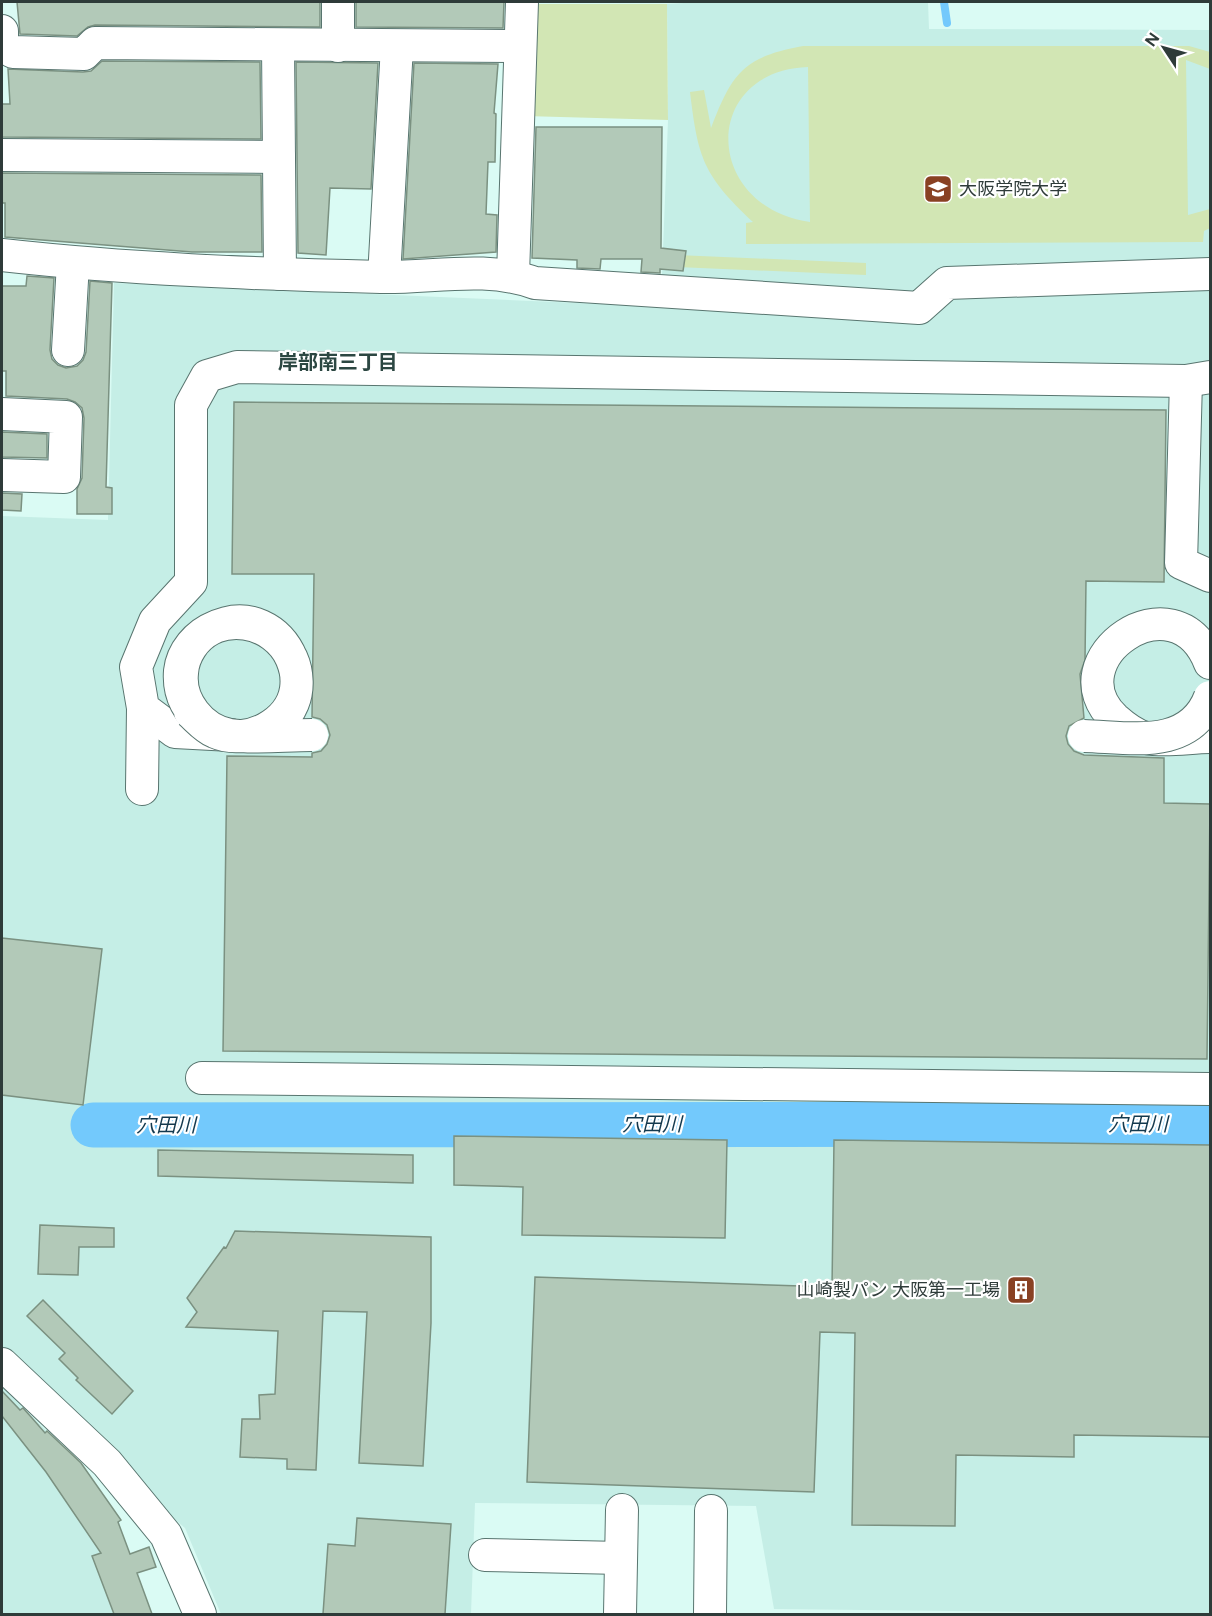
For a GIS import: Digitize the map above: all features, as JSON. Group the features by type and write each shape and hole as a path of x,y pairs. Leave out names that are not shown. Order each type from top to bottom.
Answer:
{"street":[{"path":"338,2 338,46"},
{"path":"513,275 522,2"},
{"path":"2,31 2,45 12,52 84,54 95,43 519,46"},
{"path":"278,45 280,274"},
{"path":"384,277 397,46"},
{"path":"2,155 279,157"},
{"path":"2,255 117,267 280,274 384,277 494,273 513,275 535,283 919,308 948,283 1210,274"},
{"path":"68,350 73,263"},
{"path":"142,789 143,708 136,667 155,621 191,582 191,405 207,375 237,367 1198,379 1181,563 1210,576"},
{"path":"2,414 66,417 64,477 2,475"},
{"path":"143,708 175,732 204,734 214,734 224,734 230,735 237,736 256,732 270,726 281,715 292,697 294,674 285,650 266,630 260,627 251,624 240,621 229,622 207,629 198,634 187,649 179,666 178,678 179,691 187,707 206,727 215,732 225,735 239,736 248,735 258,732 271,726 283,716 296,690 296,675 290,659 282,643 275,636 268,631 261,628 253,625 242,622 231,622 219,625 209,629 200,635 189,649 181,667 181,691 186,702 207,726 217,732 226,735 234,735 240,736 250,735 260,732 273,726 284,716 297,690 297,675 292,658 277,636 269,630 254,624 243,622 232,622 221,625 210,629 195,642 182,667 182,691 187,702 209,727 219,732 228,735 235,736 242,736 312,735"},
{"path":"1210,673 1203,652 1191,638 1169,626 1147,624 1125,631 1110,644 1100,659 1096,681 1097,693 1108,715 1124,729 1143,738 1166,737 1189,729 1201,718 1210,703"},
{"path":"1210,663 1201,646 1187,633 1161,624 1150,625 1128,632 1113,644 1103,659 1099,681 1100,694 1111,714 1137,735 1160,739 1210,737"},
{"path":"1210,668 1200,646 1185,633 1171,627 1148,625 1127,632 1112,645 1102,660 1098,682 1099,694 1109,715 1126,729 1145,737 1168,737 1191,729 1202,718 1210,703"},
{"path":"1084,736 1155,738 1175,734 1199,718 1210,697"},
{"path":"202,1078 1210,1089"},
{"path":"2,1364 107,1463 166,1535 200,1614"},
{"path":"620,1614 622,1510"},
{"path":"710,1614 711,1511"},
{"path":"485,1555 621,1557"}],"shaded area":[{"name":"大阪学院大学","path":"928,2 929,29 1210,30 1210,259 937,270 920,296 662,276 668,120 667,4"},
{"path":"114,283 929,318 958,291 1210,284 1210,1116 92,1118 91,1131 1210,1132 1210,1614 774,1609 756,1506 475,1503 471,1614 221,1614 185,1528 107,1463 2,1364 2,516 108,520"},
{"path":"2,1387 77,1461 121,1546 147,1614 2,1614"}],"green space":[{"path":"534,4 667,4 668,120 525,116"},
{"path":"803,46 1189,46 1210,52 1210,69 1186,60 1188,215 1210,209 1210,228 1204,231 1203,242 746,244 746,223 753,222 723,191 706,164 696,134 690,92 704,90 711,128 726,94 742,70 753,62 783,50","holes":["808,67 810,222 775,211 749,192 734,167 728,140 733,114 748,91 773,74"]},
{"path":"677,255 866,263 866,275 677,267"}],"building":[{"path":"17,2 320,2 320,27 95,25 88,27 77,36 20,34"},
{"path":"356,2 504,2 503,28 356,27"},
{"path":"102,61 260,62 261,139 2,137 2,104 10,104 8,69 83,72 91,71"},
{"path":"296,62 378,63 371,189 330,188 326,255 298,253"},
{"path":"414,63 498,64 494,113 496,114 495,162 488,162 486,214 497,215 496,252 403,259"},
{"path":"536,127 662,127 661,248 686,251 683,271 660,269 660,273 641,272 642,259 601,259 600,269 577,268 577,260 532,258"},
{"path":"2,173 261,175 262,252 192,252 5,237"},
{"path":"27,276 54,278 50,350 52,359 58,365 66,368 77,366 83,360 86,352 90,281 112,283 106,487 112,488 112,514 77,514 77,489 82,478 84,418 82,408 67,399 6,396 6,371 2,371 2,286 26,286"},
{"path":"234,402 1166,410 1164,582 1086,581 1085,660 1080,674 1084,718 1069,726 1066,736 1068,744 1074,751 1084,755 1164,758 1164,803 1210,804 1207,1059 223,1051 227,756 312,757 312,753 321,751 327,744 330,735 327,725 320,719 312,717 314,574 232,574"},
{"path":"2,432 47,434 47,458 2,457"},
{"path":"2,493 22,494 21,511 2,510"},
{"path":"2,938 102,949 83,1105 2,1095"},
{"path":"454,1136 727,1140 725,1238 522,1235 523,1187 454,1185"},
{"name":"山崎製パン 大阪第一工場","path":"834,1140 1210,1145 1210,1437 1074,1435 1074,1457 956,1455 955,1526 852,1525 855,1333 820,1332 814,1492 527,1482 535,1277 832,1287"},
{"path":"158,1150 413,1155 413,1183 158,1176"},
{"path":"40,1225 114,1228 114,1247 79,1247 78,1275 38,1274"},
{"path":"235,1231 431,1237 431,1323 423,1466 359,1463 367,1312 323,1311 316,1470 287,1469 287,1459 240,1457 242,1419 260,1419 259,1395 275,1394 278,1331 186,1327 197,1312 187,1298 224,1247 226,1248"},
{"path":"43,1300 133,1391 112,1414 76,1380 78,1378 59,1359 65,1353 27,1316"},
{"path":"2,1391 20,1410 23,1408 45,1433 47,1431 81,1463 121,1520 118,1522 130,1554 149,1547 156,1567 137,1573 152,1614 114,1614 92,1556 101,1553 46,1472 2,1416"},
{"path":"357,1518 451,1524 445,1614 323,1614 328,1544 355,1546"}],"waterway":[{"path":"944,2 947,23"},
{"name":"穴田川","path":"93,1125 1210,1124"}],"place":[{"name":"大阪学院大学","path":"938,189"},
{"name":"山崎製パン 大阪第一工場","path":"1021,1290"}],"district":[{"name":"岸部南三丁目","path":"338,362"}]}
